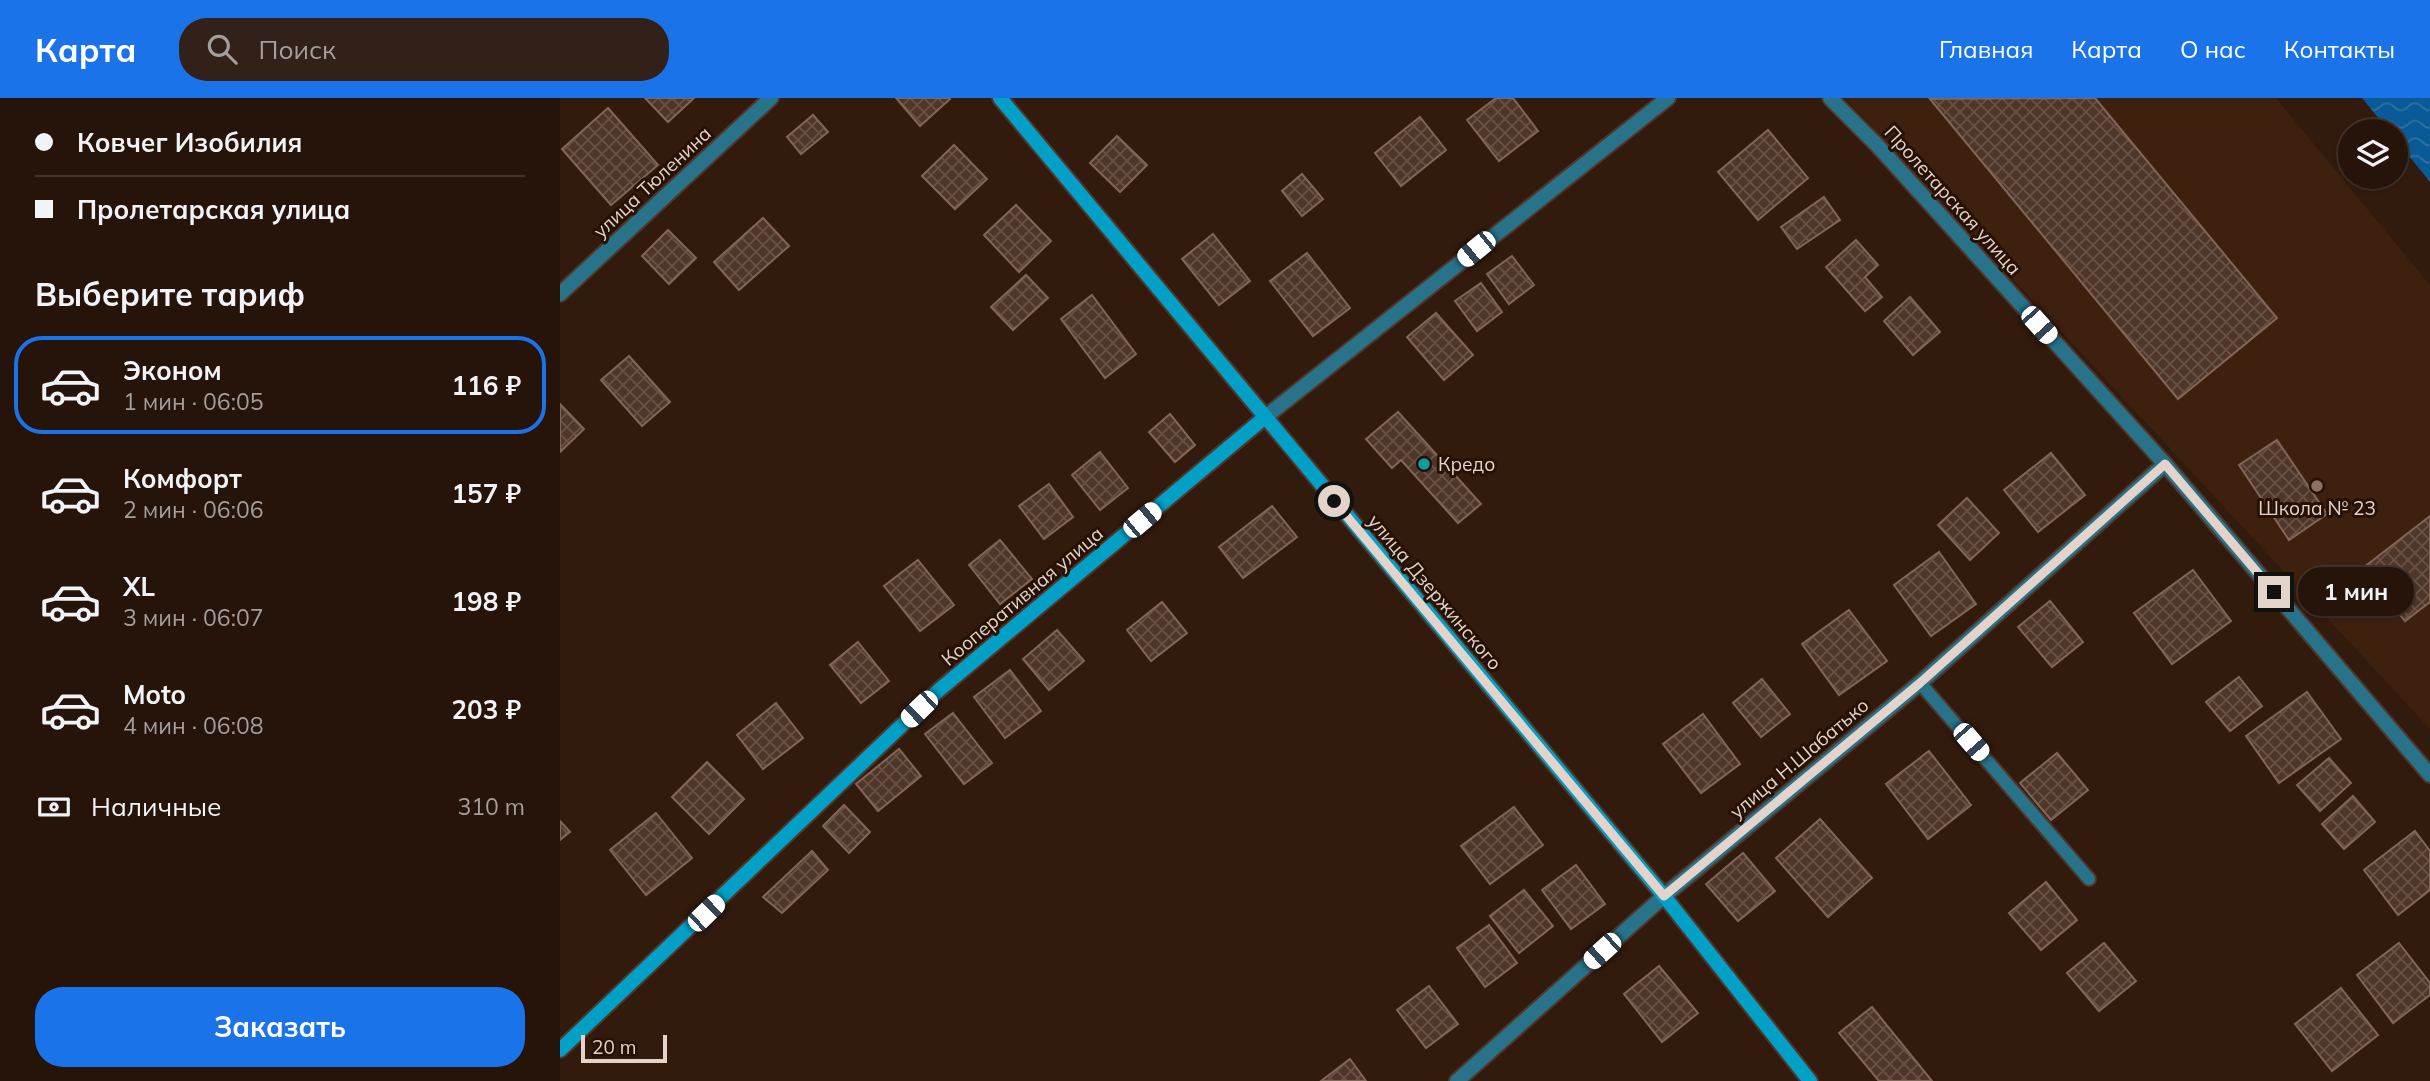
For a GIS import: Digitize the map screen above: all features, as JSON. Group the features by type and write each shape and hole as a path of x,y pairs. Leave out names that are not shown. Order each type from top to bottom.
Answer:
{"street":[{"name":"улица Тюленина","path":"560,294 771,98"},
{"name":"улица Дзержинского","path":"1000,98 1664,896 1810,1081"},
{"name":"Кооперативная улица","path":"560,1050 939,691 1264,418 1668,98"},
{"name":"Пролетарская улица","path":"1830,98 1887,155 2165,464 2430,775"},
{"name":"улица Н.Шабатько","path":"1457,1081 1664,896 1920,683 2165,464"}],"lane":[{"path":"1920,683 2089,879"}],"shaded area":[{"name":"Школа № 23","path":"1845,98 2276,98 2338,173 2338,189 2351,189 2430,285 2430,729"}],"water":[{"path":"2362,98 2430,98 2430,182 2408,155 2408,119 2379,119"}],"building":[{"path":"645,98 694,98 668,122"},
{"path":"896,98 949,98 950,99 920,126"},
{"path":"1496,98 1513,98 1538,131 1499,161 1467,120"},
{"path":"2095,98 2277,318 2178,399 1930,99"},
{"path":"608,108 658,165 611,205 562,149"},
{"path":"813,115 828,132 801,154 787,137"},
{"path":"1420,117 1446,150 1401,186 1375,153"},
{"path":"1768,130 1808,178 1758,220 1718,172"},
{"path":"1117,136 1147,165 1120,192 1090,163"},
{"path":"954,145 987,179 955,209 922,176"},
{"path":"1302,174 1323,199 1302,216 1282,191"},
{"path":"1824,197 1840,220 1797,249 1781,227"},
{"path":"1016,205 1051,241 1019,272 984,235"},
{"path":"763,218 789,246 739,290 714,262"},
{"path":"668,230 696,258 669,284 642,256"},
{"path":"1213,234 1250,281 1219,305 1182,259"},
{"path":"1856,240 1878,265 1865,277 1882,297 1865,311 1826,267"},
{"path":"1307,253 1350,308 1313,336 1270,281"},
{"path":"1512,256 1534,285 1509,304 1487,274"},
{"path":"1026,275 1048,298 1013,330 991,307"},
{"path":"1481,283 1502,312 1477,331 1455,301"},
{"path":"1092,295 1136,354 1105,378 1061,319"},
{"path":"1910,297 1940,332 1913,355 1884,321"},
{"path":"1436,313 1473,355 1444,380 1407,337"},
{"path":"629,356 670,402 642,426 601,380"},
{"path":"560,404 584,429 560,452"},
{"name":"Кредо","path":"1398,412 1481,504 1458,523 1401,460 1392,468 1366,439"},
{"path":"1170,414 1195,445 1175,462 1149,432"},
{"path":"2277,440 2327,514 2289,540 2239,465"},
{"path":"1100,452 1128,488 1100,510 1072,475"},
{"path":"2051,453 2085,495 2038,532 2004,490"},
{"path":"1049,484 1073,517 1044,539 1019,506"},
{"path":"1967,498 1999,533 1970,560 1938,525"},
{"path":"1272,506 1297,537 1243,578 1219,547"},
{"path":"2430,516 2430,602 2405,621 2363,568"},
{"path":"1000,540 1032,579 1000,604 969,565"},
{"path":"1939,552 1976,604 1931,636 1894,585"},
{"path":"918,560 954,605 920,631 884,586"},
{"path":"2193,570 2231,621 2172,664 2134,613"},
{"path":"2050,601 2083,642 2052,667 2018,627"},
{"path":"1162,602 1187,633 1151,661 1127,630"},
{"path":"1849,610 1887,661 1839,695 1802,644"},
{"path":"1057,630 1084,661 1049,690 1023,659"},
{"path":"858,642 889,681 861,703 830,665"},
{"path":"1010,670 1041,711 1005,738 974,697"},
{"path":"2239,677 2262,706 2230,731 2206,702"},
{"path":"1762,679 1790,714 1761,737 1733,703"},
{"path":"2307,692 2341,739 2279,783 2246,736"},
{"path":"776,703 803,738 763,769 737,735"},
{"path":"953,713 992,763 964,784 925,734"},
{"path":"1703,714 1740,764 1701,793 1663,744"},
{"path":"899,749 921,776 878,811 856,784"},
{"path":"1929,751 1971,805 1928,839 1886,784"},
{"path":"2057,753 2088,790 2051,820 2020,783"},
{"path":"2329,758 2351,783 2320,811 2297,785"},
{"path":"707,762 744,799 709,834 672,797"},
{"path":"2353,796 2375,822 2344,849 2322,824"},
{"path":"844,805 870,832 849,853 823,826"},
{"path":"1514,807 1543,845 1490,884 1461,846"},
{"path":"656,813 692,858 646,895 610,850"},
{"path":"1820,819 1872,878 1828,917 1776,858"},
{"path":"560,821 570,832 560,840"},
{"path":"2415,831 2430,851 2430,890 2398,915 2364,870"},
{"path":"812,851 828,870 782,913 763,897"},
{"path":"1743,853 1775,891 1738,921 1706,884"},
{"path":"1576,865 1605,904 1571,929 1542,890"},
{"path":"2046,882 2077,920 2041,950 2009,913"},
{"path":"1524,890 1553,926 1519,953 1490,916"},
{"path":"1489,925 1517,963 1485,987 1457,948"},
{"path":"2104,943 2136,981 2099,1011 2067,973"},
{"path":"2399,943 2430,983 2430,995 2393,1023 2357,975"},
{"path":"1659,966 1698,1013 1662,1042 1624,994"},
{"path":"1429,986 1458,1024 1426,1048 1397,1010"},
{"path":"2341,988 2378,1035 2332,1071 2295,1024"},
{"path":"1872,1007 1932,1081 1879,1081 1839,1033"},
{"path":"1350,1059 1366,1081 1321,1081"}],"place":[{"name":"Кредо","path":"1424,464"},
{"name":"Школа № 23","path":"2317,486"}],"route":[{"path":"1334,501 1664,896 1920,683 2165,464 2274,592"}]}
